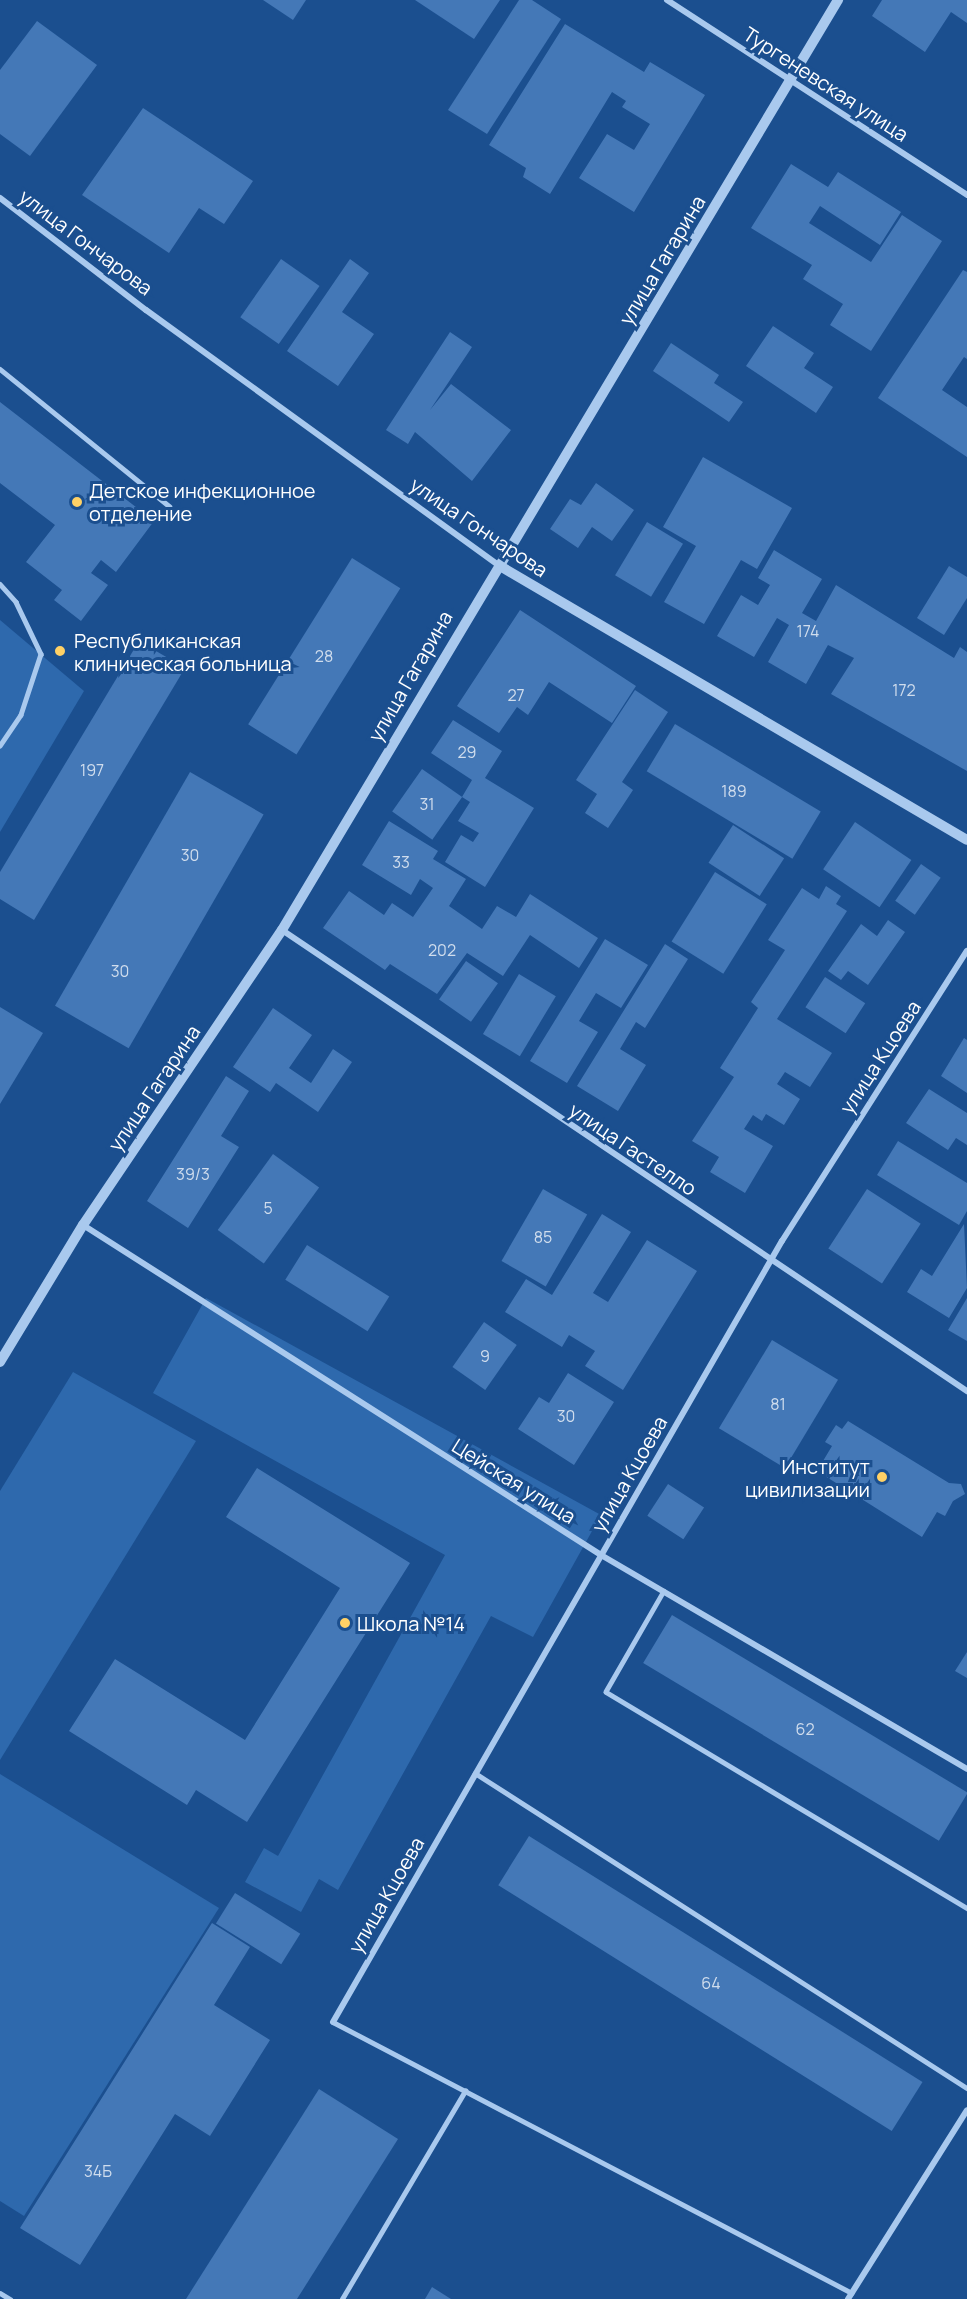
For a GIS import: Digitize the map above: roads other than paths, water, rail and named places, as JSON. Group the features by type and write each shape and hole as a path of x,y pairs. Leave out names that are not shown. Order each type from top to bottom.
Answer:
{"street":[{"name":"Тургеневская улица","path":"667,0 967,195"},
{"name":"улица Гагарина","path":"0,1362 83,1225 282,930 838,0"},
{"name":"улица Гончарова","path":"0,198 156,317 500,566 967,840"},
{"name":"улица Гастелло","path":"282,930 770,1261 967,1391"},
{"name":"улица Кцоева","path":"333,2022 770,1261 967,951"},
{"name":"Цейская улица","path":"83,1225 601,1555 967,1769"},
{"path":"850,2296 967,2110"}],"lane":[{"path":"0,369 170,506"},
{"path":"0,584 16,602 41,654 21,715 0,747"},
{"path":"664,1590 606,1692 967,1908"},
{"path":"475,1773 967,2088"},
{"path":"333,2022 850,2296"},
{"path":"342,2299 465,2091"},
{"path":"0,2293 10,2299"}],"place":[{"name":"Детское инфекционное отделение","path":"77,502"},
{"name":"Республиканская клиническая больница","path":"60,651"},
{"name":"Институт цивилизации","path":"882,1477"},
{"name":"Школа №14","path":"345,1623"}]}
